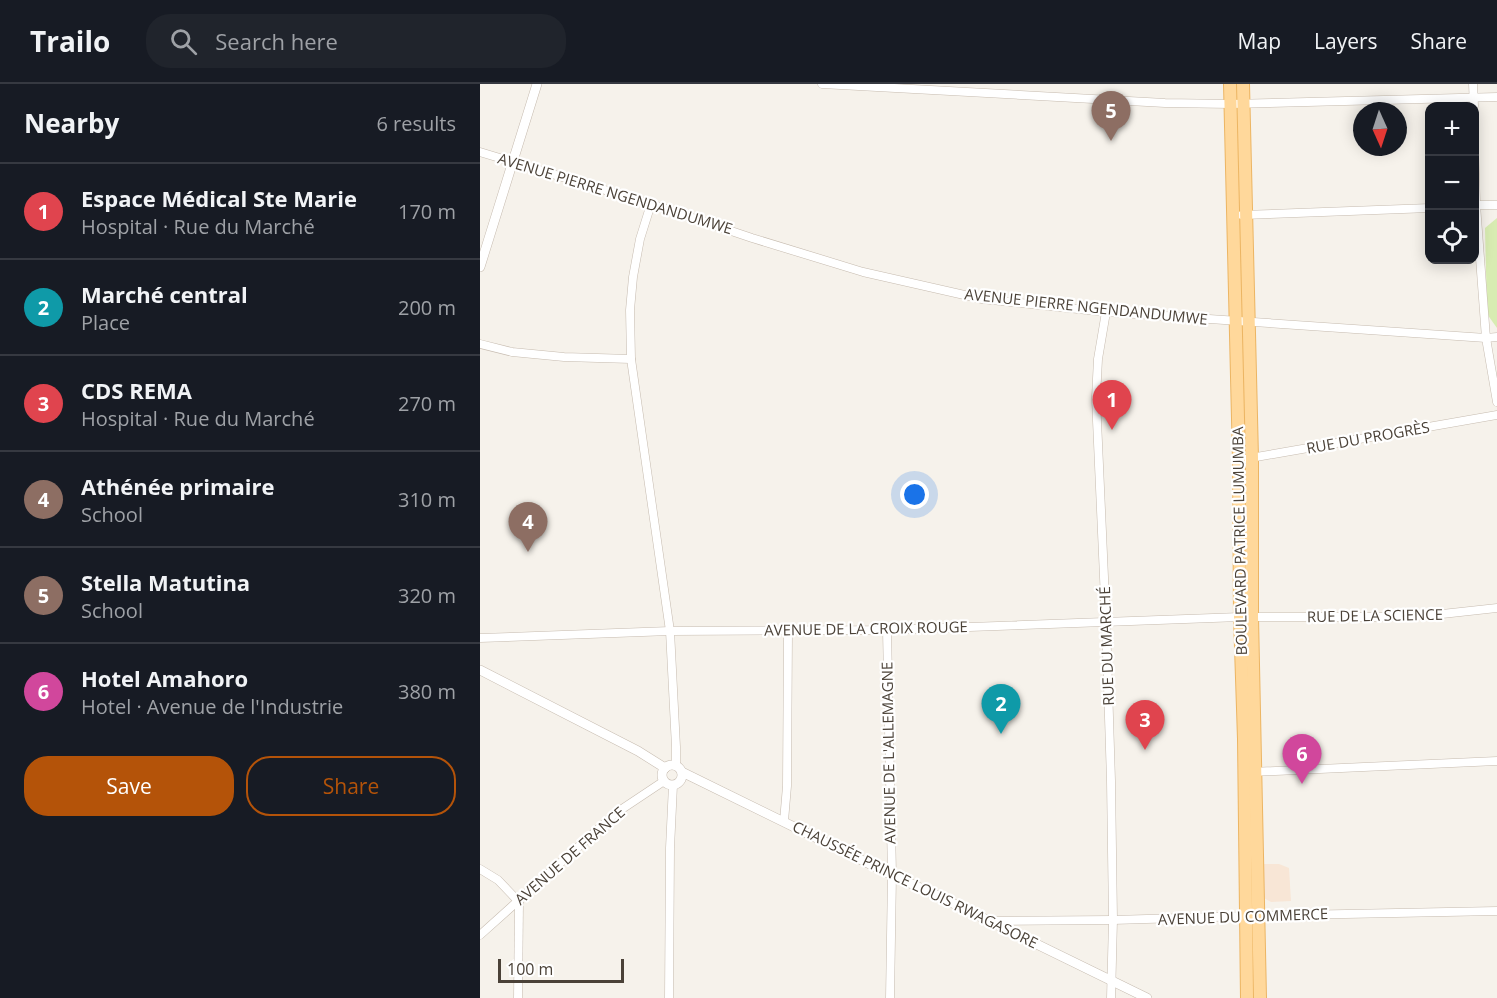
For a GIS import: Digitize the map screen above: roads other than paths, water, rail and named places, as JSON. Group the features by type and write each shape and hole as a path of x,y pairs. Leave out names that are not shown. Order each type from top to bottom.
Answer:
{"main road":[{"name":"BOULEVARD PATRICE LUMUMBA","path":"1230,84 1237,104"},
{"name":"BOULEVARD PATRICE LUMUMBA","path":"1242,84 1237,104 1240,215 1249,322 1246,617 1253,916 1260,998"},
{"name":"BOULEVARD PATRICE LUMUMBA","path":"1240,215 1235,321 1246,459"},
{"name":"BOULEVARD PATRICE LUMUMBA","path":"1247,998 1253,916"}],"street":[{"path":"480,267 537,84"},
{"path":"822,84 1165,103 1237,104 1497,97"},
{"path":"1473,84 1474,102"},
{"name":"AVENUE PIERRE NGENDANDUMWE","path":"480,152 878,276 982,299 1106,312 1497,337"},
{"path":"651,204 640,239 633,277 630,310 631,359 670,631 676,747 681,779 680,782 669,783"},
{"path":"1479,205 1497,205"},
{"path":"1240,215 1425,208"},
{"path":"1475,210 1486,338 1497,402"},
{"name":"RUE DU MARCHÉ","path":"1106,312 1098,359 1096,398 1111,781 1113,921 1111,998"},
{"path":"480,344 512,352 631,359"},
{"name":"RUE DU PROGRÈS","path":"1246,459 1497,416"},
{"name":"RUE DE LA SCIENCE","path":"1246,617 1331,618 1433,615 1497,608"},
{"name":"AVENUE DE LA CROIX ROUGE","path":"480,639 670,631 886,630 1246,617"},
{"name":"AVENUE DE L'ALLEMAGNE","path":"886,630 892,875 890,998"},
{"path":"784,821 787,786 788,631"},
{"path":"480,670 638,751 664,768"},
{"path":"1250,772 1497,761"},
{"path":"669,998 669,783 662,775 664,768 668,765 679,769"},
{"name":"CHAUSSÉE PRINCE LOUIS RWAGASORE","path":"679,769 1147,998"},
{"name":"AVENUE DE FRANCE","path":"480,936 616,813 669,783"},
{"path":"480,870 498,880 519,902 518,998"},
{"name":"AVENUE DU COMMERCE","path":"990,921 1113,921 1497,911"}],"place":[{"name":"Stella Matutina","path":"1111,141"},
{"name":"Espace Médical Ste Marie","path":"1112,430"},
{"name":"Athénée primaire","path":"528,552"},
{"name":"Marché central","path":"1001,734"},
{"name":"CDS REMA","path":"1145,750"},
{"name":"Hotel Amahoro","path":"1302,784"}]}
